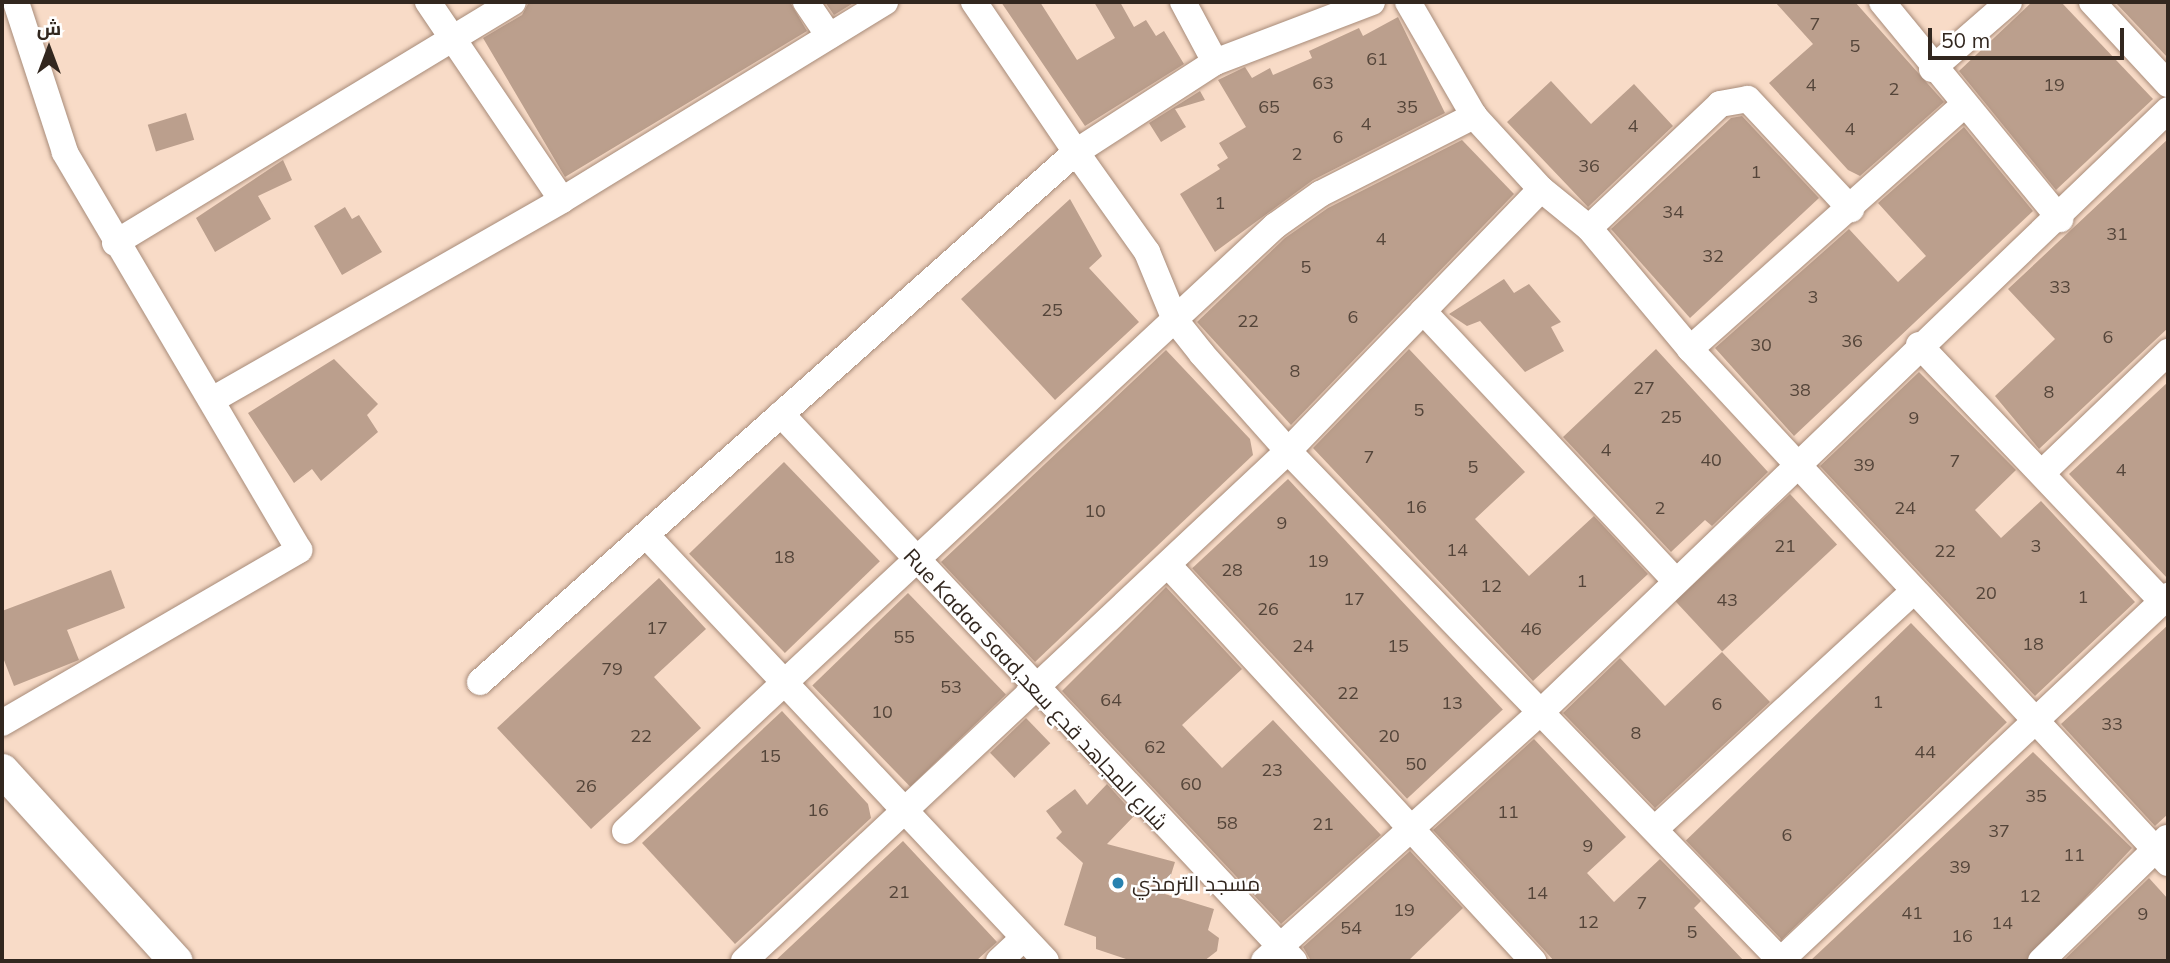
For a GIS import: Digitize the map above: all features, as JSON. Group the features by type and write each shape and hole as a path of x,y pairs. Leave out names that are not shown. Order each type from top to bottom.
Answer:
{"street":[{"path":"2,723 299,550 212,400 115,243 65,152 16,2"},
{"path":"428,2 451,40 562,200"},
{"path":"115,243 513,2"},
{"path":"806,2 829,36"},
{"path":"212,400 562,200 885,2"},
{"path":"974,2 1147,252 1175,320 1288,451 1781,961 2165,599 1919,345"},
{"path":"1183,2 1215,62"},
{"path":"480,682 1076,152 1215,62 1372,2"},
{"path":"1408,2 1474,116 1541,189 1589,228 1690,349 2034,723 2164,850 2041,961"},
{"path":"1882,2 1962,107 2060,219"},
{"path":"1932,69 2009,2"},
{"path":"2092,2 2168,84"},
{"path":"1589,228 1720,104 1748,99 1851,209"},
{"path":"1690,349 1851,209 1962,107"},
{"path":"1279,956 1409,829 1542,711 1919,345 2060,219 2168,110"},
{"path":"625,831 784,680 1275,226 1320,194 1474,116"},
{"path":"744,961 904,810 1037,690 1288,451 1541,189"},
{"path":"1423,311 1675,581"},
{"path":"2042,473 2168,352"},
{"name":"Rue Kadaa Saad,شارع المجاهد قدع سعد","path":"781,414 1279,956"},
{"path":"646,536 1046,961"},
{"path":"1168,565 1533,961"},
{"path":"1655,829 1914,591"},
{"path":"2,770 176,961"},
{"path":"999,961 1023,939"}],"building":[{"path":"529,2 790,2 807,31 565,177 483,38 522,15"},
{"path":"825,2 855,2 834,15"},
{"path":"1001,2 1040,2 1077,60 1115,38 1094,2 1120,2 1134,27 1146,20 1156,36 1164,31 1184,64 1085,126"},
{"path":"1775,2 1855,2 1944,102 1860,176 1848,170 1769,83 1813,44"},
{"path":"2032,2 2061,2 2153,99 2056,190 1959,71"},
{"path":"2115,2 2168,2 2168,58"},
{"path":"1398,17 1445,113 1313,180 1215,252 1180,194 1220,169 1217,165 1228,158 1219,143 1246,127 1218,80 1245,67 1252,78 1270,68 1273,75 1312,58 1309,51 1359,28 1363,36"},
{"path":"1551,81 1591,124 1634,84 1673,126 1588,207 1507,122"},
{"path":"1200,91 1205,100 1175,109 1186,127 1161,142 1149,123"},
{"path":"186,113 194,140 156,151 148,125"},
{"path":"1742,116 1819,198 1690,318 1611,229 1731,118"},
{"path":"1964,127 2033,211 1794,436 1715,348 1849,229 1898,282 1926,256 1878,203"},
{"path":"2168,139 2168,328 2039,449 1995,396 2055,339 2008,289"},
{"path":"1462,140 1514,194 1291,425 1197,322 1285,238 1328,208"},
{"path":"283,160 292,180 258,196 271,219 215,252 196,218"},
{"path":"1070,199 1102,256 1089,268 1139,322 1055,400 961,299"},
{"path":"345,207 352,219 359,215 382,252 342,275 314,226"},
{"path":"1504,279 1514,293 1529,284 1561,322 1551,327 1564,351 1525,372 1480,321 1467,326 1449,314"},
{"path":"1409,349 1525,472 1475,519 1529,576 1594,516 1648,574 1533,681 1313,448"},
{"path":"1656,349 1768,472 1712,526 1705,520 1671,552 1563,437"},
{"path":"1166,350 1250,439 1253,455 1035,662 941,562"},
{"path":"334,359 378,404 367,415 378,432 321,481 312,469 294,483 248,413"},
{"path":"1919,372 2016,470 1975,510 2001,538 2041,501 2135,602 2035,696 1820,466"},
{"path":"2168,382 2168,579 2069,474"},
{"path":"784,462 880,561 785,653 689,554"},
{"path":"1288,479 1503,709 1407,799 1192,568"},
{"path":"1790,494 1837,544 1722,652 1675,601"},
{"path":"111,570 125,608 67,630 79,660 14,686 2,655 2,611"},
{"path":"659,578 706,629 654,677 701,728 591,829 497,728"},
{"path":"1166,587 1242,669 1182,725 1222,768 1273,720 1381,835 1281,924 1062,691"},
{"path":"908,593 1006,694 910,787 812,685"},
{"path":"1911,623 2007,722 1782,940 1686,840"},
{"path":"2168,625 2168,814 2155,826 2061,724"},
{"path":"1722,652 1770,702 1655,808 1563,713 1620,658 1665,706"},
{"path":"782,711 868,804 871,818 735,944 642,843"},
{"path":"1026,718 1050,743 1014,778 990,753"},
{"path":"1534,739 1626,837 1587,873 1614,902 1660,859 1701,901 1694,908 1744,961 1554,961 1433,830"},
{"path":"2033,752 2132,848 2026,961 1810,961"},
{"path":"1107,784 1135,815 1107,844 1175,862 1165,894 1214,909 1208,930 1219,938 1217,951 1204,961 1132,961 1096,949 1096,937 1064,925 1083,863 1056,838 1062,832 1046,811 1075,789 1087,805"},
{"path":"903,841 997,942 976,961 775,961"},
{"path":"1410,851 1463,908 1408,961 1311,961 1303,947"},
{"path":"2149,878 2168,899 2168,961 2063,961"}],"place":[{"name":"مسجد الترمذي","path":"1118,883"}]}
